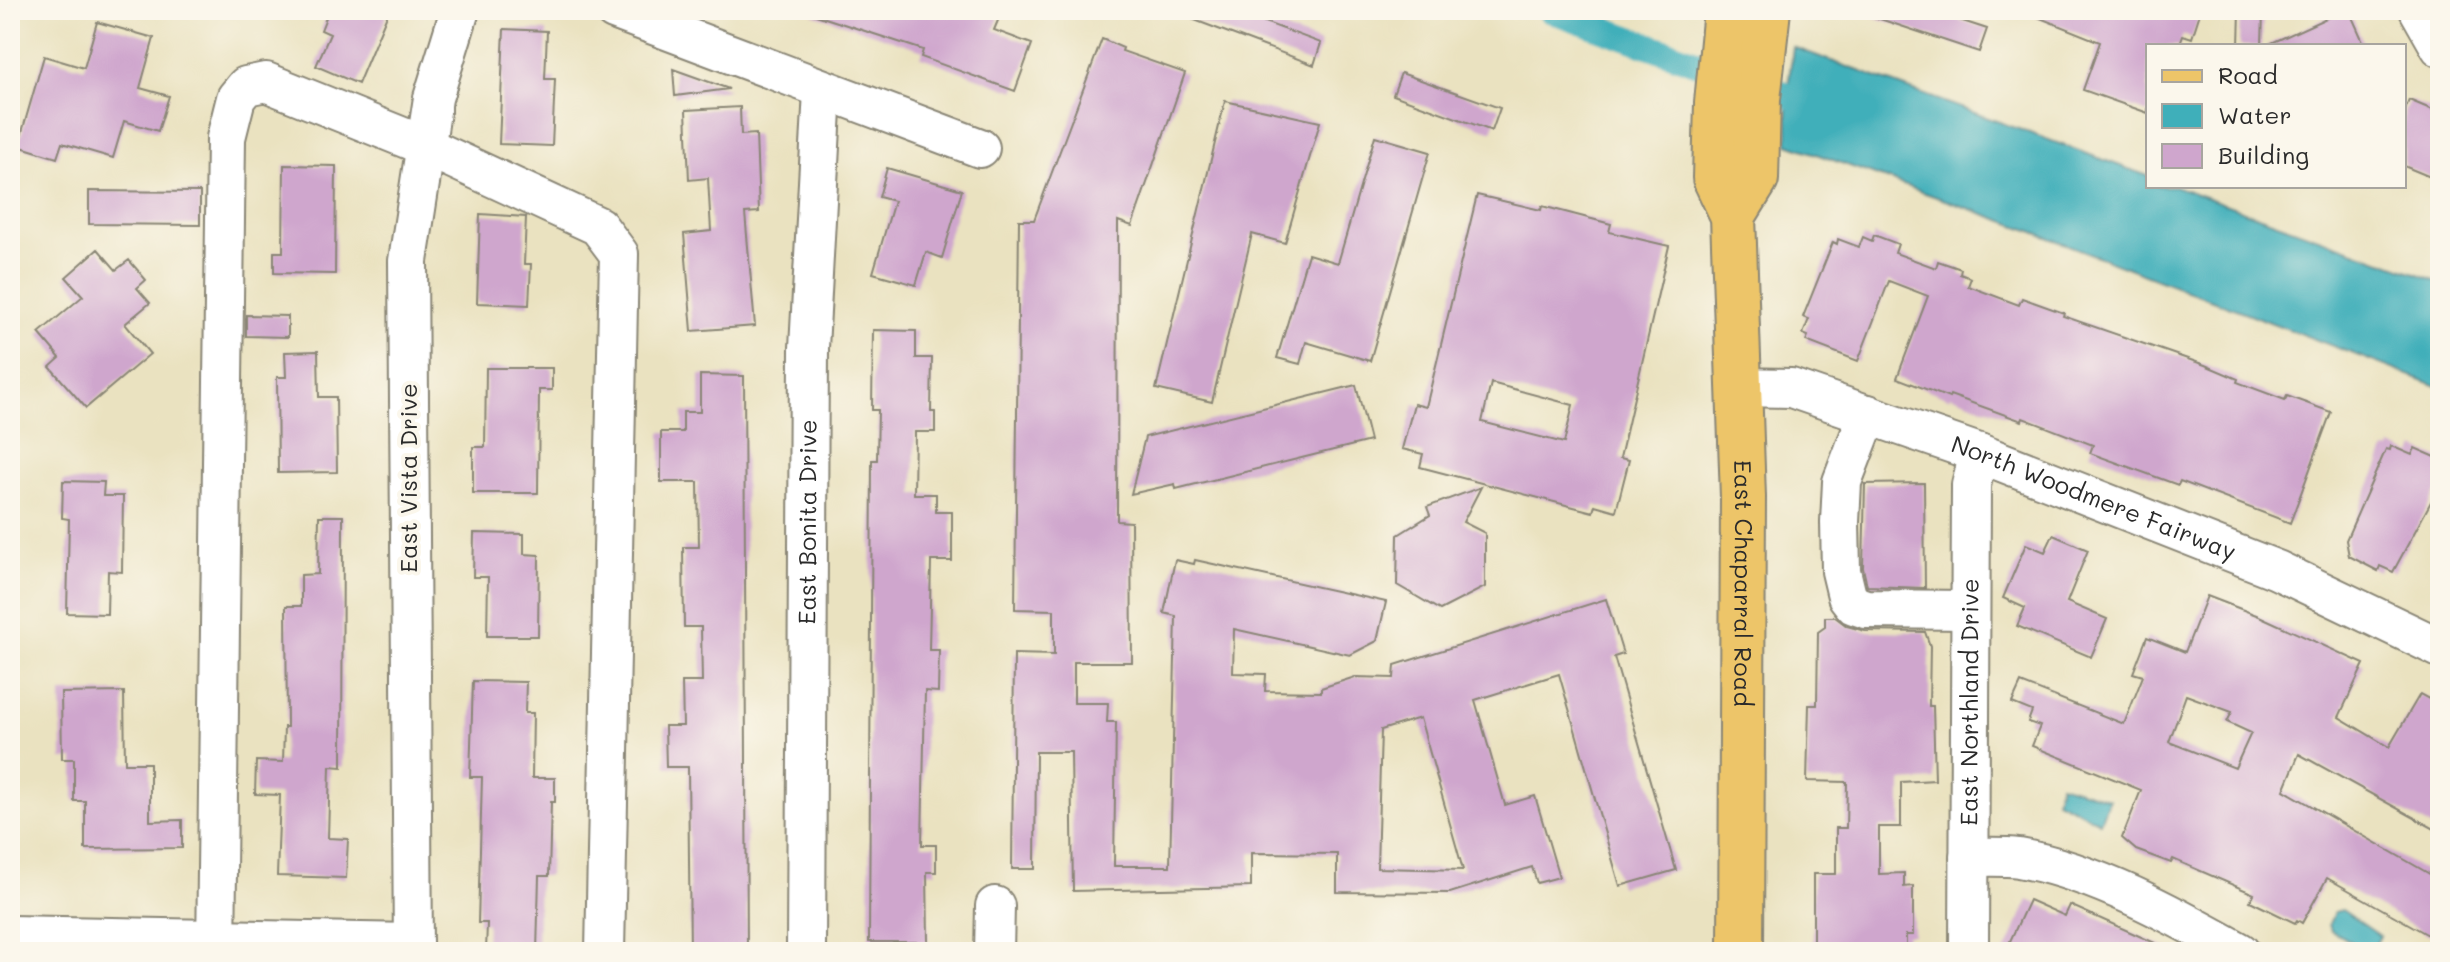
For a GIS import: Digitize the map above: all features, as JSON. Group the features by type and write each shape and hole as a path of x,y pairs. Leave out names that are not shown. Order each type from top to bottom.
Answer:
{"main road":[{"name":"East Chaparral Road","path":"1741,952 1744,614 1733,216 1715,178 1715,140 1746,18"},
{"name":"East Chaparral Road","path":"1733,216 1756,179 1746,18"}],"street":[{"name":"East Vista Drive","path":"413,947 408,261 433,98 460,10"},
{"path":"614,10 980,148"},
{"path":"216,946 228,123 236,98 246,86 266,82 425,146 598,226 619,254 605,952"},
{"name":"East Bonita Drive","path":"806,952 809,348 823,91"},
{"name":"North Woodmere Fairway","path":"1737,387 1791,388 1979,453 2277,570 2440,648"},
{"path":"1868,414 1842,482 1841,571 1847,596 1854,605 1866,609 1970,610"},
{"name":"East Northland Drive","path":"1969,952 1971,485 1979,453"},
{"path":"1969,857 2015,858 2071,873 2170,914 2240,952"},
{"path":"994,952 995,906"},
{"path":"10,935 216,946 413,947"}],"water":[{"path":"1793,47 2146,175 2146,188 2181,188 2440,282 2440,387 2029,230 1788,144 1787,95"},
{"path":"2060,784 2109,799 2100,822 2056,800"},
{"path":"2342,910 2380,936 2371,952 2331,931 2329,924 2334,912"}],"building":[{"path":"329,10 389,10 358,84 316,66 330,34 321,30"},
{"path":"814,10 948,10 967,17 970,10 976,10 999,18 994,30 1032,44 1015,91 921,57 923,50 813,14"},
{"path":"1168,10 1232,10 1321,43 1314,65"},
{"path":"1866,10 1929,10 1987,29 1979,52 1865,14"},
{"path":"2020,10 2201,10 2192,38 2183,35 2180,44 2146,44 2146,112 2083,90 2100,42"},
{"path":"2240,10 2263,10 2262,44 2239,44"},
{"path":"2349,10 2364,44 2269,44"},
{"path":"97,22 154,38 140,88 169,96 158,131 124,121 113,158 62,143 57,158 18,146 44,56 84,68"},
{"path":"504,29 547,31 545,79 555,79 552,146 499,144"},
{"path":"1102,39 1123,48 1122,51 1185,73 1132,226 1118,221 1117,521 1131,522 1132,662 1074,662 1074,703 1108,703 1107,722 1116,722 1114,866 1170,866 1176,616 1164,613 1175,560 1194,564 1195,560 1386,602 1377,641 1350,655 1234,629 1233,673 1266,674 1265,691 1321,692 1321,688 1355,677 1394,678 1395,665 1606,599 1623,654 1614,657 1676,870 1620,886 1559,674 1475,700 1505,805 1535,796 1559,877 1537,883 1532,867 1450,893 1337,892 1337,854 1251,853 1251,887 1073,891 1071,752 1036,752 1035,869 1012,869 1014,654 1054,655 1054,610 1015,609 1019,220 1034,220","holes":["1420,718 1463,870 1377,868 1381,730"]},
{"path":"673,69 729,89 675,96"},
{"path":"1401,73 1500,108 1492,131 1393,95"},
{"path":"2409,100 2440,113 2440,181 2406,167 2406,108"},
{"path":"1225,101 1320,122 1285,243 1252,234 1212,402 1156,389"},
{"path":"740,107 741,135 756,134 759,212 745,213 755,326 692,331 684,234 711,231 708,178 689,180 686,110"},
{"path":"1375,136 1430,152 1370,361 1306,342 1300,364 1277,358 1308,254 1338,263"},
{"path":"284,165 336,166 335,274 274,273 274,252 283,252"},
{"path":"887,168 962,190 942,258 926,252 916,285 873,273 894,201 879,197"},
{"path":"89,191 200,192 200,225 89,224"},
{"path":"1477,195 1541,210 1542,206 1611,224 1609,232 1669,246 1620,458 1629,460 1616,511 1595,505 1593,512 1420,467 1423,454 1402,449 1414,404 1426,407","holes":["1491,383 1573,405 1564,443 1482,422"]},
{"path":"480,214 526,217 524,264 531,264 529,305 477,303"},
{"path":"1874,235 1898,244 1895,253 1936,268 1938,261 1961,269 1960,274 1971,278 1968,286 2019,305 2022,298 2064,313 2063,316 2205,365 2238,379 2237,382 2285,400 2287,396 2331,412 2290,523 2180,481 2178,485 2090,453 2093,445 2023,418 2022,421 1950,395 1949,398 1897,378 1928,296 1889,281 1858,361 1806,341 1808,336 1803,334 1809,319 1803,317 1833,242 1837,244 1838,239 1859,247 1863,237 1872,241"},
{"path":"98,249 116,270 129,260 146,280 137,288 150,303 125,324 150,354 86,408 50,367 60,358 39,333 83,296 66,277"},
{"path":"246,315 288,316 288,337 246,336"},
{"path":"873,330 916,331 916,358 932,358 931,412 935,412 935,432 915,432 914,494 936,494 936,512 952,512 952,561 931,561 929,650 939,650 938,692 925,691 922,845 936,845 936,872 927,872 928,942 869,942 872,460 877,460 878,410 872,410"},
{"path":"318,351 319,397 336,397 337,472 278,473 277,377 286,377 285,352"},
{"path":"486,368 552,368 552,390 539,390 538,493 473,493 473,447 485,447"},
{"path":"700,375 744,376 747,952 690,952 688,767 666,767 665,726 683,726 682,682 702,682 701,627 684,627 683,547 699,547 698,482 661,482 661,432 683,432 683,412 700,412"},
{"path":"1356,385 1370,441 1176,489 1175,484 1131,494 1145,437"},
{"path":"2391,446 2412,455 2415,448 2440,459 2440,485 2393,572 2380,566 2378,571 2349,556 2346,540 2386,449 2390,450"},
{"path":"63,481 104,482 103,496 123,496 122,572 108,571 107,614 67,613 69,519 62,518"},
{"path":"1924,483 1925,588 1867,586 1863,568 1865,484"},
{"path":"1481,487 1463,522 1485,533 1485,587 1440,610 1397,585 1398,535 1430,515 1427,507"},
{"path":"319,516 343,516 342,767 330,766 328,838 348,839 346,878 277,876 280,795 255,794 256,761 283,762 284,727 287,727 286,606 301,606 301,575 318,574"},
{"path":"474,533 524,534 524,554 539,555 538,636 487,636 488,577 473,577"},
{"path":"2053,535 2088,550 2067,602 2107,619 2091,657 2017,626 2025,608 2003,598 2026,544 2045,552"},
{"path":"2207,596 2364,664 2339,717 2389,747 2420,694 2440,705 2440,832 2299,754 2284,790 2440,880 2440,918 2430,936 2327,878 2302,923 2297,920 2295,923 2250,901 2254,894 2173,859 2171,863 2136,850 2122,838 2141,790 2032,746 2040,726 2028,722 2032,711 2012,703 2021,683 2124,724 2143,676 2133,673 2147,637 2185,652","holes":["2186,695 2232,712 2227,722 2251,733 2235,768 2169,742"]},
{"path":"1825,617 1835,617 1847,626 1865,631 1925,632 1930,646 1929,706 1933,706 1935,780 1901,782 1901,827 1879,827 1879,874 1904,873 1904,887 1913,886 1913,935 1906,935 1906,951 1813,952 1813,874 1836,874 1836,828 1846,828 1847,782 1807,781 1809,705 1817,705 1818,632 1825,627"},
{"path":"473,681 526,682 525,713 533,713 532,778 555,778 555,802 551,802 549,876 539,876 537,952 486,952 487,923 478,923 482,777 470,777"},
{"path":"124,692 125,763 150,763 150,821 182,820 182,848 85,849 85,801 74,801 74,759 62,759 61,693"},
{"path":"2029,900 2065,916 2070,905 2175,952 2005,952"}],"waterway":[{"path":"1550,10 1818,106"}]}
